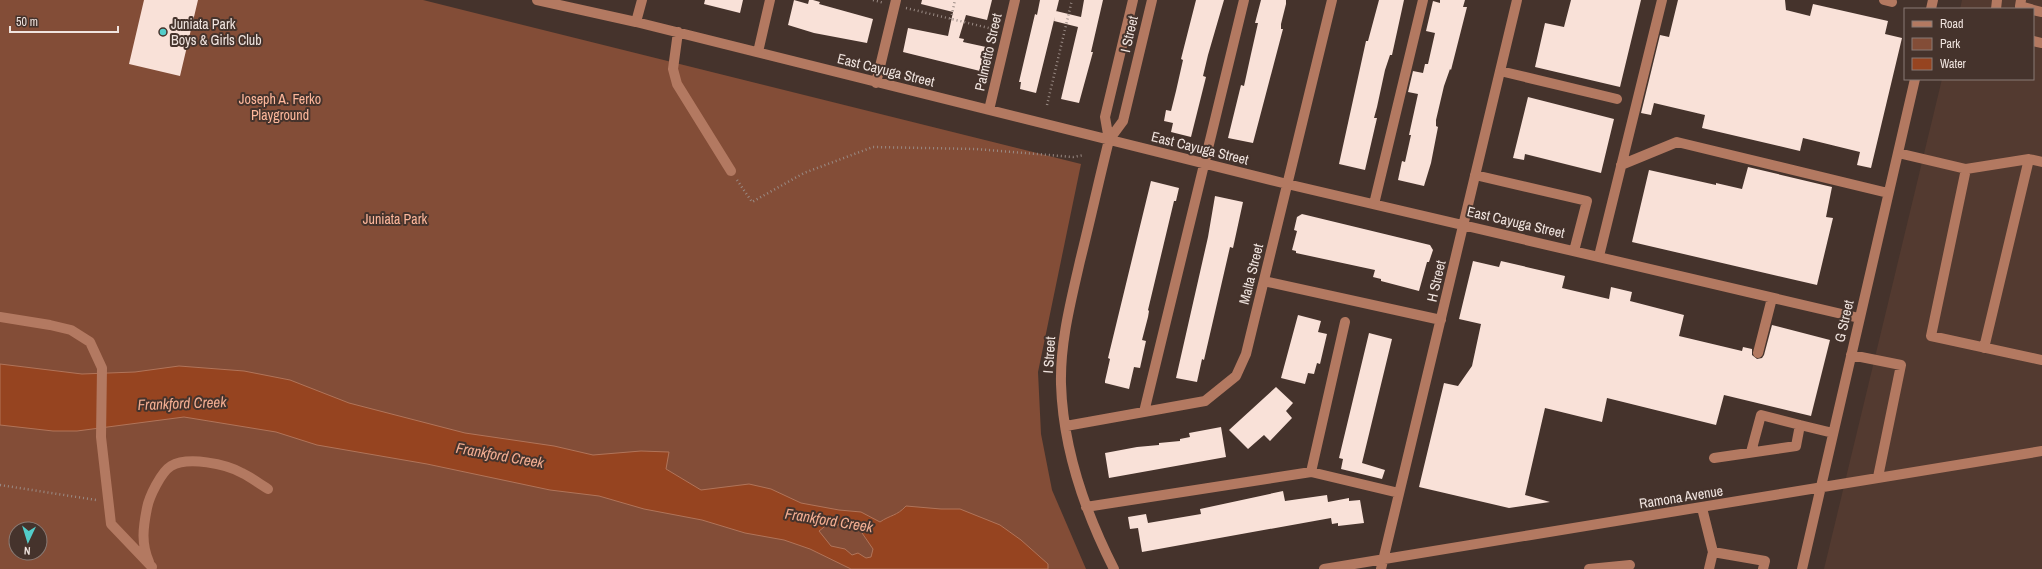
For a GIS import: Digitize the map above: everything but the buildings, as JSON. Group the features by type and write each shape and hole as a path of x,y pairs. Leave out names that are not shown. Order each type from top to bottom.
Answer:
{"street":[{"name":"East Cayuga Street","path":"537,0 678,32 876,83 1287,184 1464,224 1859,318"},
{"path":"636,22 642,0"},
{"path":"758,52 770,0"},
{"path":"876,83 896,0"},
{"name":"Palmetto Street","path":"989,110 1015,0"},
{"name":"I Street","path":"1109,140 1105,117 1133,0"},
{"name":"I Street","path":"1114,569 1098,538 1078,485 1066,426 1061,384 1066,322 1109,140 1123,121 1152,0"},
{"path":"1144,412 1244,0"},
{"name":"Malta Street","path":"1066,426 1205,401 1236,376 1246,354 1332,0"},
{"path":"1374,204 1423,0"},
{"name":"H Street","path":"1382,564 1517,0"},
{"path":"1599,256 1662,0"},
{"path":"2021,0 2020,6 2028,8"},
{"path":"678,32 674,69 677,84 731,171"},
{"path":"1500,71 1617,99"},
{"name":"G Street","path":"1802,569 1915,80"},
{"path":"1621,165 1677,142 1888,193"},
{"path":"1898,153 1966,169 2029,159 2042,162"},
{"path":"1984,348 2029,159"},
{"path":"1966,169 1930,336 2042,359"},
{"path":"1475,175 1587,202 1574,251"},
{"path":"1264,281 1441,320"},
{"path":"1758,353 1772,298"},
{"path":"0,318 50,325 71,330 90,342 102,368 101,437 107,501 111,524 152,568"},
{"path":"1311,472 1345,322"},
{"path":"1851,355 1902,365 1878,477"},
{"path":"1751,452 1761,415 1833,433"},
{"path":"1714,458 1796,446 1800,425"},
{"name":"Ramona Avenue","path":"1324,569 1382,564 1878,477 2042,451"},
{"path":"152,568 142,541 143,524 148,504 156,485 170,466 191,461 229,467 268,489"},
{"path":"1086,507 1311,472 1399,493"},
{"path":"1702,508 1712,552 1709,569"},
{"path":"1712,552 1765,561 1763,569"},
{"path":"1589,569 1630,565"}],"path":[{"path":"873,0 885,3"},
{"path":"951,19 955,0"},
{"path":"1047,105 1072,0"},
{"path":"904,7 997,30"},
{"path":"731,171 752,202 804,173 873,147 976,149 1073,157 1084,155"},
{"path":"0,485 60,496 107,501"}],"shaded area":[{"path":"1962,0 2042,0 2042,569 1824,569 1942,80 2034,80 2034,8 1960,8"}],"green space":[{"name":"Juniata Park","path":"0,0 423,0 1081,164 1038,372 1041,434 1052,490 1086,569 0,569"}],"water":[{"name":"Frankford Creek","path":"0,364 82,374 135,372 179,366 244,371 290,380 349,403 465,433 554,446 593,455 641,451 669,452 666,469 701,490 749,484 771,489 801,503 839,510 861,512 880,522 900,512 906,506 960,509 1000,525 1021,540 1048,564 1048,569 851,569 810,549 784,540 745,533 702,520 644,509 599,496 550,490 427,464 317,445 276,432 184,417 77,431 53,431 0,425","holes":["847,522 860,530 873,549 871,557 866,558 858,553 852,555 845,549 831,546 819,531 828,524 835,526"]}],"place":[{"name":"Juniata Park Boys & Girls Club","path":"163,32"}],"park label":[{"name":"Joseph A. Ferko Playground","path":"280,108"}]}
